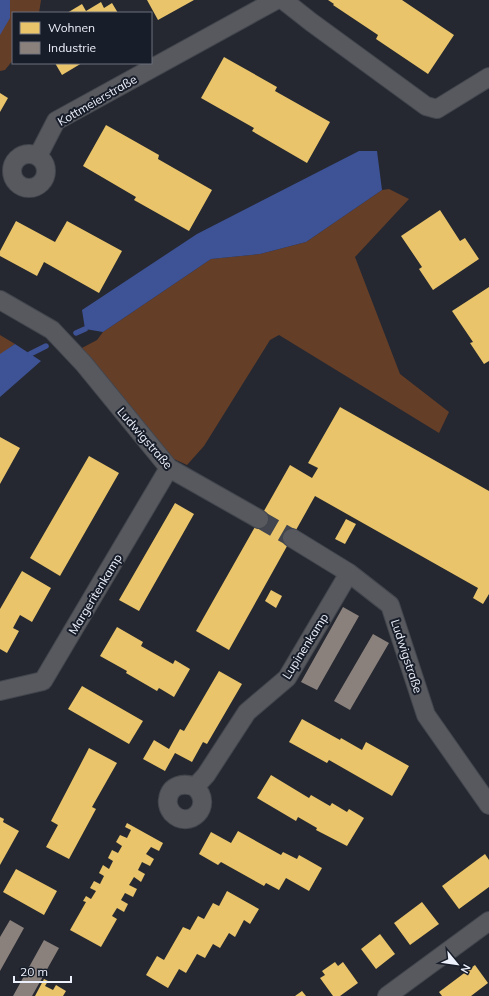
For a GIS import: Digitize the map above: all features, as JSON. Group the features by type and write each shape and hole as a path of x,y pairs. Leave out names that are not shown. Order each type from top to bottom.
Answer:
{"street":[{"name":"Kottmeierstraße","path":"38,156 56,121 276,0"},
{"path":"284,0 310,22 426,106 437,109 489,77"},
{"name":"Ludwigstraße","path":"0,300 52,330 84,364 169,468 260,519"},
{"name":"Margeritenkamp","path":"0,691 43,681 169,468"},
{"name":"Ludwigstraße","path":"292,538 349,573 390,604 426,715 489,806"},
{"name":"Lupinenkamp","path":"195,787 206,775 248,712 288,678 349,573"},
{"path":"387,996 489,921"}],"shaded area":[{"path":"0,0 41,0 39,12 12,12 12,61 5,70 0,71"},
{"path":"389,189 409,199 355,257 400,374 449,412 439,433 279,335 270,340 204,446 187,465 163,454 80,349 97,340 103,332 211,259 260,254 306,242 382,190"},
{"path":"0,335 15,344 0,355"}],"water":[{"path":"0,0 10,0 10,18 0,35"},
{"path":"359,151 377,151 382,190 306,242 260,254 211,259 103,332 85,329 82,310 197,234"},
{"path":"15,344 41,361 0,397 0,354"}],"building: Wohnen":[{"path":"147,0 194,0 158,20"},
{"path":"328,0 402,0 454,35 428,74 376,39 378,35 333,5 334,4"},
{"path":"101,2 104,8 112,3 117,12 69,12 82,4 86,11"},
{"path":"224,57 277,87 275,91 330,122 307,163 252,131 254,128 201,98"},
{"path":"56,64 80,64 62,75"},
{"path":"0,93 8,98 0,112"},
{"path":"106,125 159,155 158,159 212,190 189,231 134,200 136,197 83,166"},
{"path":"440,210 460,241 465,238 479,259 433,290 419,269 422,267 401,236"},
{"path":"16,221 55,242 67,221 122,251 99,293 44,262 37,276 0,256 0,251"},
{"path":"489,287 489,361 484,364 470,343 473,342 452,311"},
{"path":"340,407 489,491 489,594 483,604 473,598 478,588 315,496 229,650 196,631 290,465 312,478 318,468 308,463"},
{"path":"0,437 20,448 0,484"},
{"path":"89,456 119,473 60,576 30,558"},
{"path":"175,503 194,514 139,611 119,600"},
{"path":"346,519 356,524 345,544 335,539"},
{"path":"22,571 51,588 32,622 20,615 13,628 19,631 7,653 0,649 0,609"},
{"path":"271,590 282,596 276,608 265,601"},
{"path":"117,627 143,642 141,646 173,664 175,660 190,669 174,697 159,688 157,691 126,673 127,671 100,656"},
{"path":"219,671 242,684 207,744 203,742 192,762 175,753 165,771 143,759 154,740 169,749 180,729 184,731"},
{"path":"82,686 143,721 129,744 68,709"},
{"path":"302,719 340,740 341,738 362,750 366,742 409,766 392,796 329,760 327,763 289,742"},
{"path":"89,748 117,763 92,807 96,809 69,859 46,847 58,825 51,821"},
{"path":"271,775 309,798 311,795 330,806 332,803 347,812 349,809 364,818 347,846 316,830 317,828 298,817 296,821 257,798"},
{"path":"0,817 4,819 3,822 19,831 0,865"},
{"path":"127,823 163,843 159,851 151,847 146,854 154,859 150,866 142,862 138,870 145,874 141,882 134,877 129,885 137,889 133,897 125,893 121,900 128,904 124,912 117,908 112,916 117,919 101,947 70,930 86,902 83,901 86,896 91,899 96,891 90,888 94,881 100,884 104,876 99,873 103,865 109,869 113,861 108,858 112,850 118,853 122,846 116,842 120,835 127,838 131,830 125,827"},
{"path":"238,831 281,855 283,852 297,859 299,855 322,868 309,891 286,878 279,890 266,883 264,886 221,862 218,865 199,854 211,832 231,843"},
{"path":"485,854 489,860 489,887 459,909 442,886"},
{"path":"16,869 57,891 44,915 3,892"},
{"path":"227,891 259,909 250,924 244,920 235,937 229,933 220,948 213,944 205,958 197,954 186,973 179,969 168,988 146,975 157,956 164,960 183,927 190,930 198,916 204,919 213,903 219,906"},
{"path":"422,902 439,924 410,945 394,923"},
{"path":"380,934 395,954 376,969 361,949"},
{"path":"335,962 338,966 343,962 358,983 340,996 333,996 320,978 325,975 322,971"},
{"path":"475,965 488,983 471,996 442,996 439,992"},
{"path":"44,979 48,981 45,986 53,990 56,985 66,991 63,996 35,996"},
{"path":"302,991 306,996 295,996"}],"building: Industrie":[{"path":"343,607 359,616 317,690 301,682"},
{"path":"373,634 389,643 350,710 334,701"},
{"path":"10,920 24,928 0,971 0,937"},
{"path":"44,940 59,948 32,996 13,996"}],"waterway":[{"path":"76,333 85,329"},
{"path":"30,354 46,346"}],"tunnel":[{"path":"259,519 292,538"}]}
